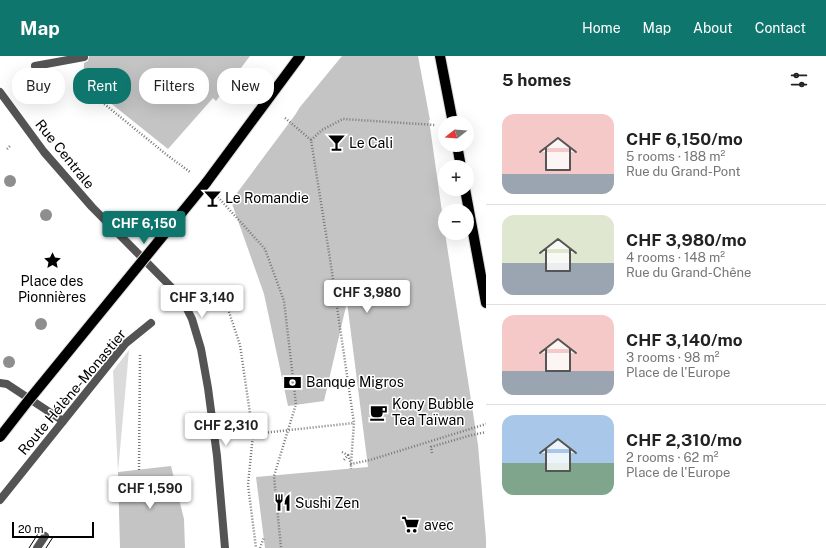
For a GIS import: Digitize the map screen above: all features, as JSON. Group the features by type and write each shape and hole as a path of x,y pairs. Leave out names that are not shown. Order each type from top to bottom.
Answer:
{"main road":[{"path":"0,437 206,183 300,56"},
{"path":"440,56 452,116"},
{"path":"466,196 486,302"}],"street":[{"path":"34,66 84,57"},
{"name":"Rue Centrale","path":"0,92 44,152 92,207 181,296 192,319 201,349 208,388 217,456 225,548"},
{"name":"Route Hélène-Monastier","path":"0,500 125,344 151,323"},
{"path":"4,383 63,421"},
{"path":"37,548 45,536"}],"path":[{"path":"104,104 186,169"},
{"path":"285,118 311,140 354,422 351,469"},
{"path":"311,140 322,130 344,119 438,126"},
{"path":"7,149 10,146"},
{"path":"206,183 265,249 284,301 296,404 274,476 281,548"},
{"path":"228,309 240,345 253,434 248,485 256,548"},
{"path":"139,470 140,348"},
{"path":"253,434 354,422"},
{"path":"351,464 370,460 486,424"},
{"path":"432,453 431,447 486,432"},
{"path":"342,452 348,455 351,464"},
{"path":"344,460 348,455"},
{"path":"260,548 264,537"}],"shaded area":[{"path":"129,350 118,472 113,371"}],"building":[{"path":"89,56 250,56 241,68 217,68 217,100 216,101 213,98 209,103 209,68 139,68 139,104 208,104 168,149 112,104 131,104 131,68 84,68 84,63 88,61"},
{"path":"342,56 418,56 430,120 438,184 438,196 440,196 441,204 438,204 438,240 446,240 478,445 486,548 265,548 256,477 368,467 347,302 324,401 288,406 264,294 231,201 300,107"},
{"path":"171,466 184,519 185,548 120,548 118,472"}],"tram line":[{"path":"29,548 41,529"},
{"path":"46,548 53,537"}],"place":[{"name":"Le Cali","path":"336,143"},
{"name":"Le Romandie","path":"212,198"},
{"name":"Place des Pionnières","path":"52,261"},
{"name":"Banque Migros","path":"293,382"},
{"name":"Kony Bubble Tea Taïwan","path":"379,412"},
{"name":"Sushi Zen","path":"282,503"},
{"name":"avec","path":"411,525"}]}
